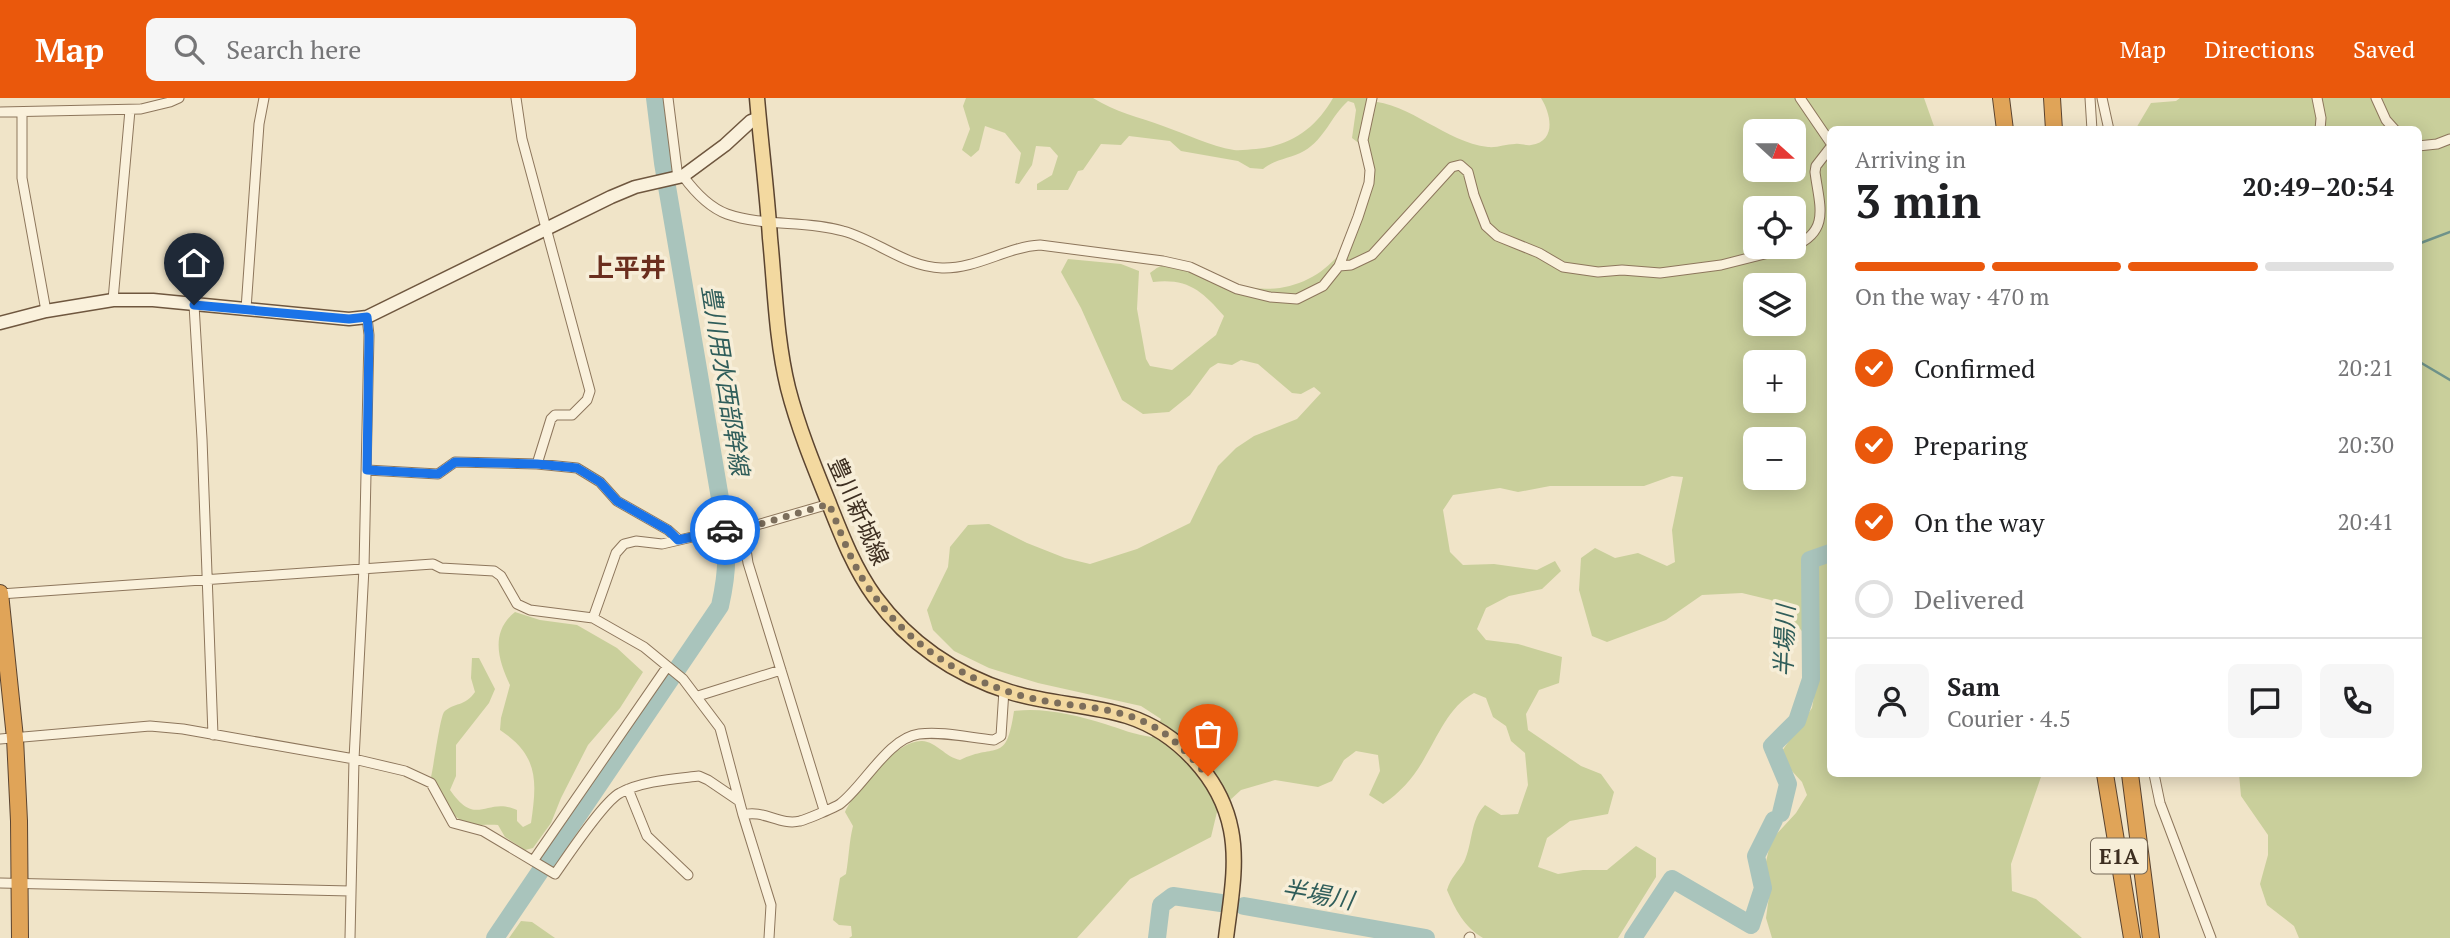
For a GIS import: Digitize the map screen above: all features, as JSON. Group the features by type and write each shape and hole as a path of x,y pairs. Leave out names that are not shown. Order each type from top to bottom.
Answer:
{"highway":[{"path":"2001,98 2004,126"},
{"path":"2052,98 2054,126"},
{"path":"0,594 20,883 20,938"},
{"name":"E1A","path":"2105,777 2132,938"},
{"name":"E1A","path":"2130,777 2151,938"}],"main road":[{"name":"豊川新城線","path":"761,100 759,118 778,328 788,387 805,443 863,580 894,621 937,658 966,675 1036,699 1103,710 1147,723 1184,749 1208,776 1223,802 1231,831 1233,863 1226,938"}],"street":[{"path":"0,112 130,110 161,105 178,98"},
{"path":"246,309 259,124 264,98"},
{"path":"516,98 522,139 590,391 587,400 572,415 555,415 551,419 537,464"},
{"path":"667,98 678,178 709,205 725,213 845,231 886,251 922,265 939,268 958,268 1026,246 1040,245 1163,261 1190,267 1237,289 1270,297 1297,299 1323,286 1339,266 1369,183 1370,170 1363,140 1372,98"},
{"path":"1800,98 1827,138"},
{"path":"2090,98 2092,126"},
{"path":"2102,98 2108,126"},
{"path":"2317,98 2320,126"},
{"path":"2376,98 2391,126"},
{"path":"113,300 130,110"},
{"path":"22,112 22,178 46,311"},
{"path":"0,323 46,311 113,300 153,300 349,319 367,317 611,197 635,187 678,178 724,145 751,121 759,118"},
{"path":"2422,146 2450,139"},
{"path":"1806,240 1810,238 1821,217 1815,172 1816,166 1827,152"},
{"path":"1339,266 1351,265 1372,256 1451,167 1460,165 1468,172 1486,226 1497,236 1539,253 1563,267 1581,271 1660,273 1721,265 1744,259"},
{"path":"194,305 213,735"},
{"path":"349,938 367,470 367,317"},
{"path":"367,470 438,474 455,462 577,468 600,482 617,501 668,530 678,540"},
{"path":"593,618 616,553 624,544 636,541 662,544 739,529 829,504"},
{"path":"739,529 824,810"},
{"path":"0,594 433,564 441,568 494,572 501,576 517,604 530,610 593,618 644,647 698,696 720,728 738,801 771,905 769,938"},
{"path":"534,862 669,668"},
{"path":"698,696 781,670"},
{"path":"743,815 761,814 783,822 801,821 839,805 893,747 918,734 995,740 1001,736 1004,690"},
{"path":"8,739 150,726 354,759 422,776 438,793 453,823 483,831 555,874 616,795 628,789 699,776 738,801"},
{"path":"2155,777 2160,803 2211,938"},
{"path":"628,789 646,836 688,875"},
{"path":"0,883 350,891"}],"green space":[{"path":"966,98 1093,98 1118,111 1207,143 1239,150 1269,147 1301,134 1319,118 1333,98 1366,98 1368,101 1384,103 1414,115 1457,138 1491,147 1531,145 1545,138 1550,126 1541,98 1924,98 1934,126 1827,126 1827,777 2041,777 2011,864 2012,891 2036,899 2082,938 1772,938 1766,918 1770,889 1765,866 1771,840 1796,813 1807,795 1782,751 1812,708 1818,673 1817,650 1789,615 1771,600 1742,593 1702,595 1666,620 1607,642 1592,636 1579,590 1581,558 1595,548 1615,558 1638,553 1667,566 1675,562 1672,530 1683,477 1672,476 1644,486 1550,486 1518,492 1500,488 1453,495 1443,510 1450,552 1463,565 1494,564 1537,570 1555,561 1561,571 1542,589 1509,596 1486,608 1477,629 1486,640 1518,644 1562,657 1559,683 1539,690 1526,714 1528,730 1581,766 1601,774 1614,792 1608,814 1570,821 1547,838 1538,867 1558,874 1607,870 1636,846 1656,858 1656,877 1618,938 1483,938 1470,929 1457,911 1447,890 1464,862 1480,811 1485,805 1501,815 1518,814 1528,785 1525,753 1511,741 1506,726 1493,717 1486,698 1474,693 1451,714 1411,778 1383,804 1369,795 1380,771 1378,755 1356,751 1344,760 1332,781 1318,787 1275,780 1241,790 1217,812 1211,837 1130,879 1077,938 849,938 852,936 851,926 839,925 833,920 840,878 846,874 853,826 845,812 867,780 900,749 922,741 960,760 998,749 1007,739 1014,711 1060,713 1152,737 1161,719 1141,706 1038,683 989,668 954,651 933,630 927,610 948,567 950,547 968,525 989,524 1027,543 1065,558 1090,564 1137,549 1190,523 1218,466 1236,448 1254,436 1297,419 1321,393 1314,387 1301,394 1292,393 1258,364 1241,360 1232,365 1218,363 1210,368 1190,395 1169,412 1143,414 1122,400 1081,308 1061,272 1068,259 1121,264 1139,271 1137,309 1146,359 1150,366 1172,370 1216,335 1224,316 1193,288 1176,282 1153,282 1150,273 1163,266 1183,266 1207,270 1232,283 1252,288 1269,289 1300,283 1327,267 1338,256 1361,218 1370,188 1368,150 1352,138 1356,110 1354,103 1348,101 1311,146 1263,169 1250,168 1238,161 1181,151 1170,141 1129,136 1121,145 1101,144 1083,170 1078,171 1068,190 1037,190 1037,184 1052,175 1058,156 1050,147 1036,146 1032,165 1019,184 1015,183 1021,153 1005,133 985,126 979,150 971,157 962,150 970,129 963,106"},
{"path":"2180,98 2450,98 2450,938 2299,938 2294,926 2267,905 2260,884 2268,855 2268,835 2241,796 2239,777 2422,777 2422,126 2137,126 2151,103 2176,101"},
{"path":"515,612 540,620 577,625 617,648 643,672 620,708 588,745 551,823 533,848 525,850 505,837 498,825 470,824 456,817 431,777 442,716 475,692 471,678 472,658 479,658 495,689 489,703 456,745 456,776 450,790 468,808 475,810 506,807 517,810 517,821 523,827 531,823 534,782 529,760 513,740 500,730 510,685 502,666 499,637 507,620"},
{"path":"521,921 532,922 555,938 509,938"}],"waterway":[{"name":"豊川用水西部幹線","path":"495,938 720,606 723,592 726,558 722,510 663,163 655,98"},
{"path":"2422,242 2450,232"},
{"path":"2422,363 2450,380"},
{"name":"半場川","path":"1781,813 1788,784 1772,746 1797,721 1811,679 1810,560 1827,554"},
{"name":"半場川","path":"1633,938 1672,879 1751,925 1763,888 1756,856 1774,820"},
{"name":"半場川","path":"1157,938 1161,905 1173,896 1221,903"},
{"name":"半場川","path":"1244,906 1426,938"}],"way so far":[{"path":"725,530 743,529 829,504 863,580 894,621 937,658 966,675 1011,692 1092,708 1147,723 1184,749 1208,776"}],"district":[{"name":"上平井","path":"627,267"}],"route":[{"path":"194,305 349,319 367,317 367,470 438,474 455,462 577,468 600,482 617,501 668,530 678,540 725,530"}]}
